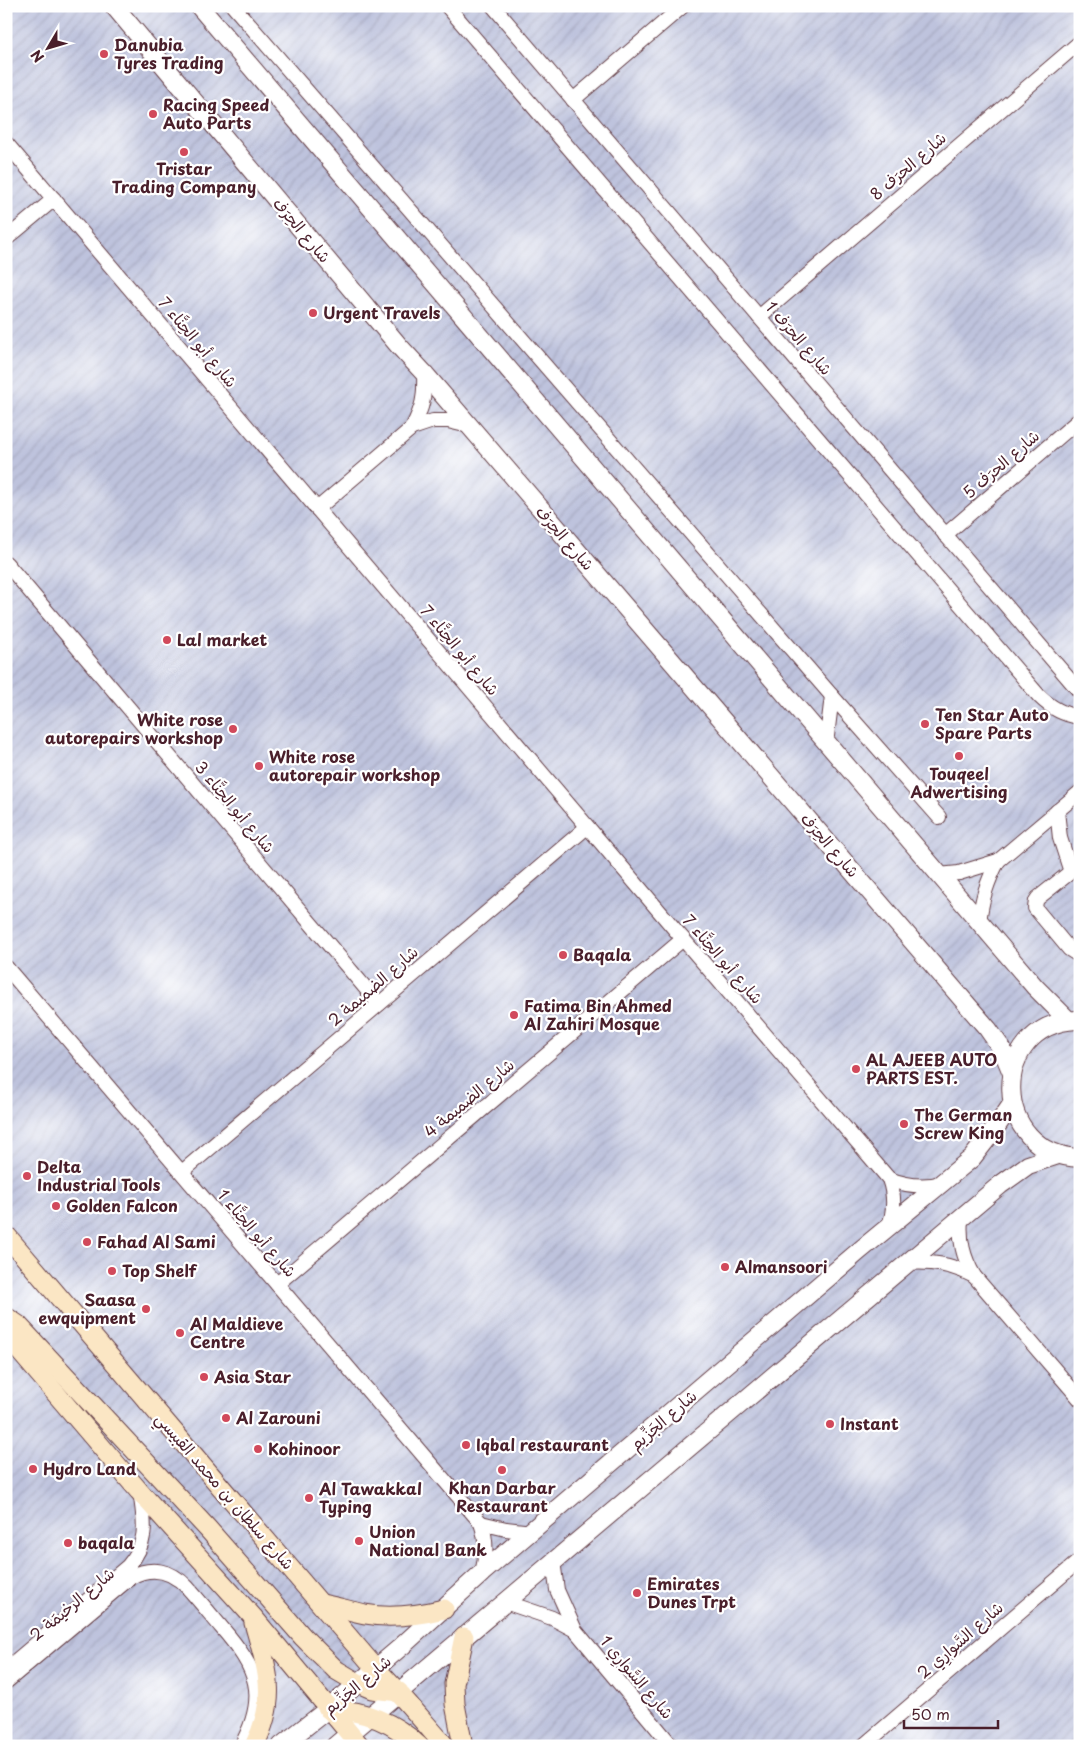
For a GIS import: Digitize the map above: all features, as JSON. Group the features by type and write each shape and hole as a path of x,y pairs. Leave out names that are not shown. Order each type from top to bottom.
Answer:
{"main road":[{"name":"شارع سلطان بن محمد القبيسي","path":"6,1235 376,1668 445,1746"},
{"path":"6,1317 18,1324 336,1670 372,1689 398,1692"},
{"path":"6,1335 253,1617 355,1740"},
{"path":"322,1604 366,1614 382,1615 425,1614 444,1609"},
{"path":"253,1617 269,1685 269,1703 264,1727 254,1746"},
{"path":"463,1746 455,1704 454,1684 464,1637"},
{"path":"328,1708 356,1711 371,1716 390,1725 418,1746"}],"street":[{"name":"شارع الحِرَف","path":"114,6 393,339 988,1029 1002,1049 1012,1073"},
{"path":"199,6 1035,987 1074,1020"},
{"path":"233,6 939,817"},
{"path":"447,6 1039,696 1054,709 1080,717"},
{"name":"شارع الحرَف 1","path":"493,6 1080,692"},
{"path":"573,100 683,6"},
{"name":"شارع الحرَف 8","path":"759,317 1080,42"},
{"name":"شارع أبو الحِنَّاء 7","path":"6,143 889,1179"},
{"path":"6,239 54,199"},
{"path":"412,428 422,408 424,373"},
{"name":"شارع الحرَف 5","path":"945,535 1080,419"},
{"path":"318,509 412,428 433,421 448,421 469,426"},
{"name":"شارع أبو الحِنَّاء 3","path":"6,563 379,1004"},
{"path":"826,744 832,696"},
{"path":"979,922 987,882 998,861 1080,792"},
{"path":"1057,811 1060,838 1070,869 1068,874 1038,898 1035,908 1069,949 1080,956"},
{"name":"شارع الضميمة 2","path":"182,1172 587,826"},
{"path":"940,875 959,873 998,861"},
{"name":"شارع الضميمة 4","path":"277,1284 683,939"},
{"name":"شارع أبو الحِنَّاء 1","path":"6,967 481,1522 487,1548 486,1561 482,1573"},
{"path":"1074,1020 1048,1026 1032,1038 1019,1054 1012,1073 1010,1088 1012,1104 1018,1121 1028,1135 1042,1147 1058,1154 1079,1158"},
{"name":"شارع الجَزِّيم","path":"281,1746 376,1668 482,1573 851,1258 972,1158 1012,1104"},
{"name":"شارع الجَزِّيم","path":"335,1746 355,1740 371,1716 398,1692 1000,1185 1028,1165 1058,1154"},
{"path":"889,1179 911,1186 944,1182"},
{"path":"887,1230 893,1210 893,1189 889,1179"},
{"path":"961,1218 962,1248 968,1266 974,1276 1080,1399"},
{"path":"909,1263 949,1265 974,1276"},
{"name":"شارع الرخيمَة 2","path":"6,1669 134,1559 139,1551 144,1534 140,1490"},
{"path":"481,1522 506,1529 532,1532"},
{"name":"شارع السَّوارِي 2","path":"863,1746 1080,1560"},
{"name":"شارع السَّوارِي 1","path":"553,1561 557,1590 575,1630 672,1746"},
{"name":"شارع الرخيمَة 2","path":"6,1682 131,1577 145,1571 168,1573 175,1576 187,1587 240,1648 250,1666 256,1687 256,1708 251,1728 241,1746"},
{"name":"شارع السَّوارِي 1","path":"505,1602 552,1618 575,1630"}],"shaded area":[{"path":"6,6 1080,6 1080,1746 6,1746"}],"place":[{"name":"Danubia Tyres Trading","path":"104,54"},
{"name":"Racing Speed Auto Parts","path":"153,114"},
{"name":"Tristar Trading Company","path":"184,152"},
{"name":"Urgent Travels","path":"313,313"},
{"name":"Lal market","path":"167,640"},
{"name":"Ten Star Auto Spare Parts","path":"925,724"},
{"name":"White rose autorepairs workshop","path":"233,729"},
{"name":"Touqeel Adwertising","path":"959,756"},
{"name":"White rose autorepair workshop","path":"259,766"},
{"name":"Baqala","path":"563,955"},
{"name":"Fatima Bin Ahmed Al Zahiri Mosque","path":"514,1015"},
{"name":"AL AJEEB AUTO PARTS EST.","path":"856,1069"},
{"name":"The German Screw King","path":"904,1124"},
{"name":"Delta Industrial Tools","path":"27,1176"},
{"name":"Golden Falcon","path":"56,1206"},
{"name":"Fahad Al Sami","path":"87,1242"},
{"name":"Almansoori","path":"725,1267"},
{"name":"Top Shelf","path":"112,1271"},
{"name":"Saasa ewquipment","path":"146,1309"},
{"name":"Al Maldieve Centre","path":"180,1333"},
{"name":"Asia Star","path":"204,1377"},
{"name":"Al Zarouni","path":"226,1418"},
{"name":"Instant","path":"830,1424"},
{"name":"Iqbal restaurant","path":"466,1445"},
{"name":"Kohinoor","path":"258,1449"},
{"name":"Hydro Land","path":"33,1469"},
{"name":"Khan Darbar Restaurant","path":"502,1470"},
{"name":"Al Tawakkal Typing","path":"309,1498"},
{"name":"Union National Bank","path":"359,1541"},
{"name":"baqala","path":"68,1543"},
{"name":"Emirates Dunes Trpt","path":"637,1593"}]}
